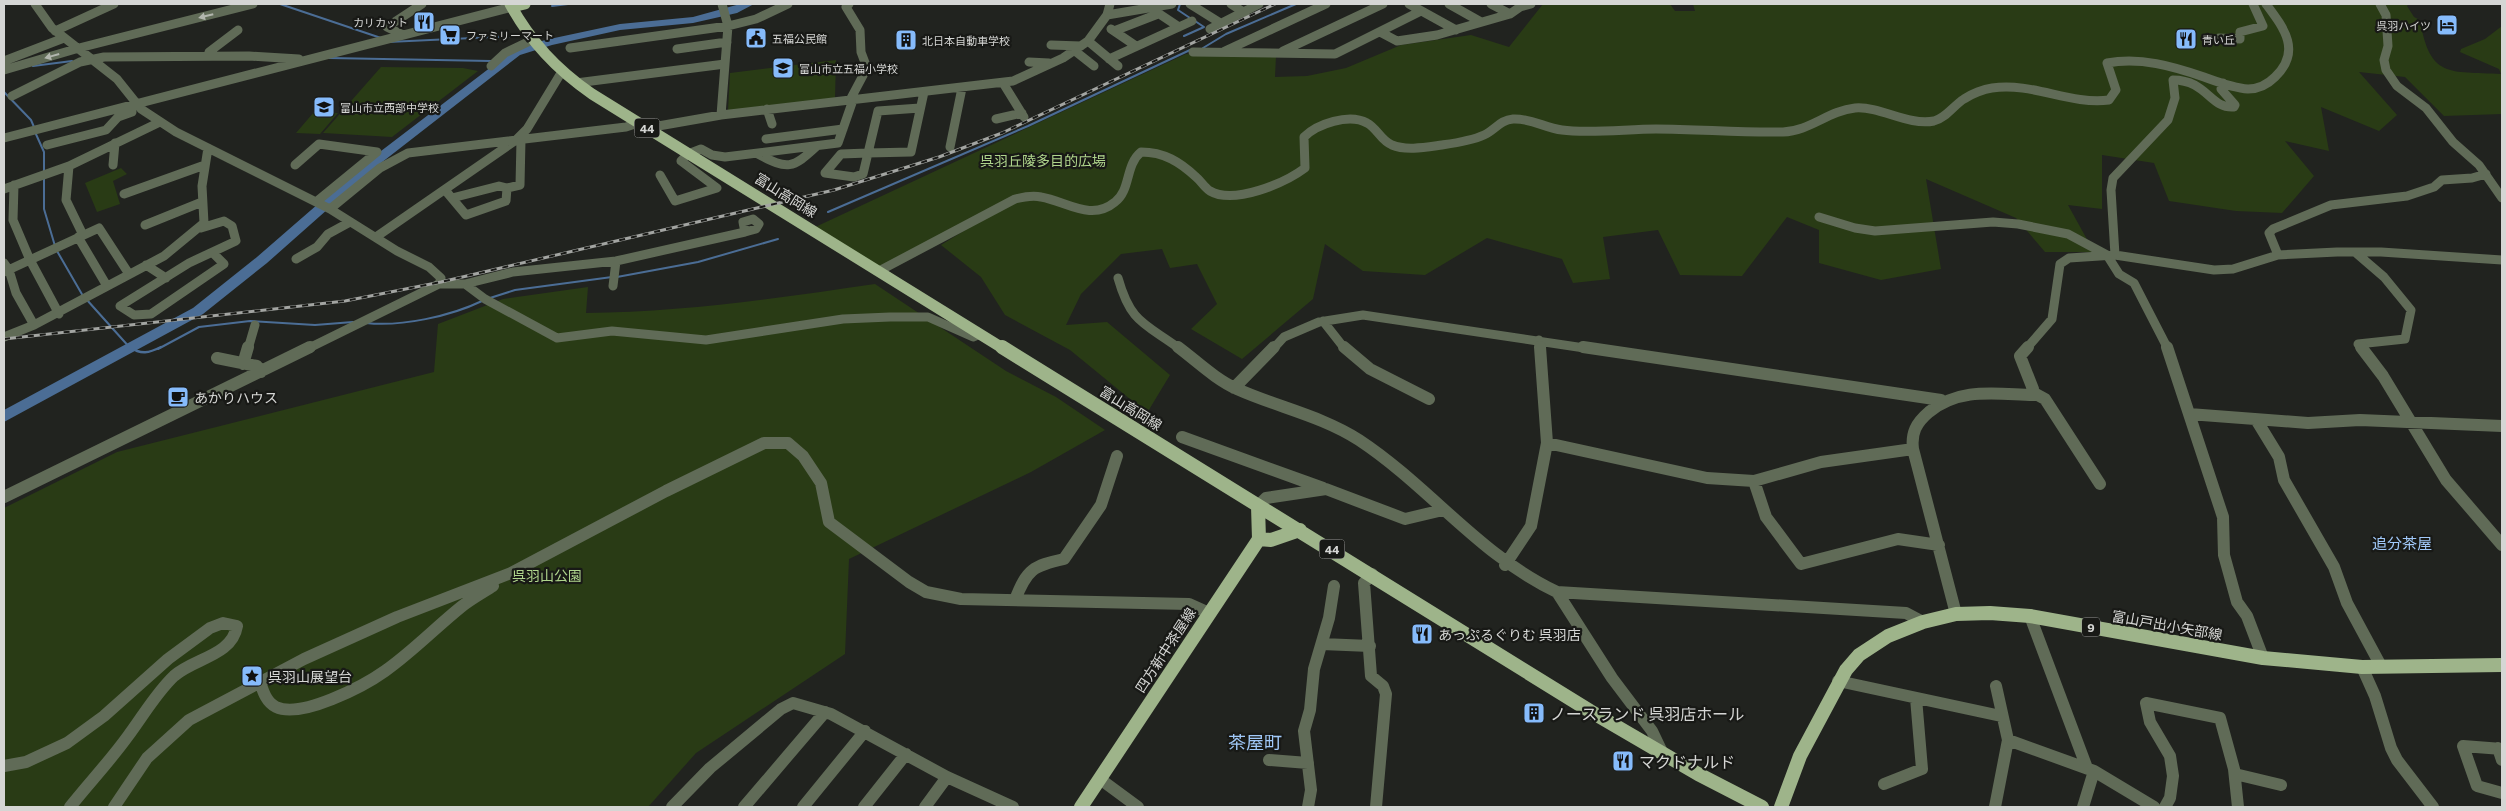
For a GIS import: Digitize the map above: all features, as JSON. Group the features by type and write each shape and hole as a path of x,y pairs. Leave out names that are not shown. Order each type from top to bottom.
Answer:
{"main road":[{"path":"511,6 525,4"},
{"name":"富山高岡線","path":"511,6 534,44 561,73 638,123 1258,506 1664,754 1756,806"},
{"path":"1258,506 1259,539 1271,540 1300,530"},
{"name":"四方新中茶屋線","path":"1081,807 1259,539"},
{"name":"富山戸出小矢部線","path":"1781,807 1800,756 1838,681 1859,655 1888,636 1923,622 1956,614 1990,613 2030,616 2263,658 2362,667 2502,665"}],"street":[{"path":"37,4 56,31 117,79 139,106 160,122 323,205 429,268 441,278 440,284"},
{"path":"56,31 114,4"},
{"path":"12,96 80,62 88,55 253,4"},
{"path":"403,35 387,26 422,4"},
{"path":"570,48 728,26 756,19 788,4"},
{"path":"660,175 675,200 717,188 682,161 688,154 701,149 717,157 838,142 844,129 851,100 867,68 861,52 860,30 846,7 849,4"},
{"path":"647,128 767,109 1004,83 1052,64 1082,46 1107,15 1110,4"},
{"path":"1107,15 1172,4"},
{"path":"1190,4 1222,24"},
{"path":"1231,4 1245,13"},
{"path":"1210,29 1245,13 1259,4"},
{"path":"1221,53 1326,4"},
{"path":"1279,53 1383,4"},
{"path":"1409,4 1456,30"},
{"path":"1449,4 1482,22"},
{"path":"1491,4 1510,14"},
{"path":"1380,32 1397,41 1456,30 1510,14 1520,7 1531,4"},
{"path":"2219,38 2240,39 2240,32 2263,26 2253,4"},
{"path":"879,271 992,210 1020,198 1037,196 1076,210 1085,211 1109,207 1117,202 1121,196 1132,162 1141,152 1169,156 1185,167 1212,192 1223,194 1263,189 1282,183 1305,168 1304,137 1322,126 1342,121 1364,121 1370,124 1380,138 1401,147 1462,142 1484,135 1506,120 1530,121 1562,130 1657,129 1785,132 1804,129 1836,112 1856,108 1874,110 1917,121 1933,121 1941,118 1965,98 1992,88 2032,88 2080,101 2102,102 2109,100 2116,90 2107,64 2127,60 2153,62 2246,89 2256,88 2266,84 2282,70 2289,59 2291,47 2277,18 2266,4"},
{"path":"2380,4 2386,15 2388,46 2384,60 2386,70 2397,86 2426,108 2453,142 2486,174 2502,198"},
{"path":"4,138 139,106 511,6"},
{"path":"1294,6 1306,13"},
{"path":"1150,8 1179,27"},
{"path":"721,115 728,26 724,10"},
{"path":"1193,52 1335,54 1421,11"},
{"path":"1114,32 1158,14"},
{"path":"1110,58 1192,21"},
{"path":"1100,25 1106,26 1136,46"},
{"path":"209,52 238,30"},
{"path":"676,60 679,34"},
{"path":"4,61 12,60 64,38"},
{"path":"576,83 676,60 727,42"},
{"path":"494,62 534,44"},
{"path":"1051,45 1082,46 1110,58 1118,66"},
{"path":"1082,46 1094,66"},
{"path":"8,69 24,64 88,55 253,52 321,56"},
{"path":"88,55 104,57 249,56 305,60"},
{"path":"676,60 725,64"},
{"path":"1029,62 1052,64"},
{"path":"376,237 519,140 561,73"},
{"path":"2223,83 2221,89 2234,105 2234,107 2229,109 2218,105 2203,87 2197,84 2172,80 2175,98 2174,107 2168,120 2113,178 2111,190 2111,255 2119,274 2134,283 2166,343 2223,517 2224,555 2237,602 2247,616 2263,658"},
{"path":"996,119 1020,114 1004,83"},
{"path":"950,148 962,88"},
{"path":"920,108 878,111 868,153 911,152 924,92"},
{"path":"48,145 106,130 118,117 139,106"},
{"path":"767,109 772,124"},
{"path":"4,189 69,166 160,122"},
{"path":"323,205 400,155 638,123"},
{"path":"766,139 844,129"},
{"path":"452,198 499,186 507,188 520,185 519,140"},
{"path":"113,165 115,144"},
{"path":"294,166 318,144 377,152 323,205"},
{"path":"758,153 786,168 795,167 817,146"},
{"path":"201,228 204,223 202,166 208,148"},
{"path":"69,166 66,200 81,236 107,286"},
{"path":"124,194 202,166"},
{"path":"2278,255 2269,233 2273,229 2306,214 2332,205 2425,193 2439,185 2442,180 2472,178 2486,174"},
{"path":"14,185 13,220 30,260 59,314"},
{"path":"445,190 466,215 506,201 507,188"},
{"path":"145,225 202,202"},
{"path":"1819,217 1855,228 1875,231 1910,230 1993,222 2018,224 2068,234 2111,255"},
{"path":"4,337 59,314 164,256 201,228 224,221 232,226 236,241 189,264 120,306 134,315 151,314 224,264 213,253"},
{"path":"296,259 317,247 328,234 350,222"},
{"path":"34,325 16,293 5,268 30,260 99,228 129,274"},
{"path":"4,497 440,284 464,284 513,272 616,262 745,232"},
{"path":"2354,252 2384,277 2411,310 2405,339 2400,342 2358,344 2383,376 2446,480 2502,545"},
{"path":"2100,484 2045,400 2034,393 2020,356 2052,319 2060,264 2069,258 2111,255 2214,270 2233,269 2278,255 2354,252 2502,260"},
{"path":"613,286 616,262"},
{"path":"146,265 166,278"},
{"path":"1118,278 1123,299 1134,318 1234,388 1348,434 1386,460 1505,565 1534,584 1557,592 1906,612 1923,622"},
{"path":"464,284 515,317 557,338 612,331 706,340 843,320 890,317 928,317 972,337 980,334"},
{"path":"1234,388 1284,337 1323,322 1363,315 1941,400"},
{"path":"1323,322 1339,344 1366,368 1429,399"},
{"path":"243,364 255,325"},
{"path":"1505,565 1531,526 1547,443 1539,340"},
{"path":"217,358 257,366 261,372"},
{"path":"1956,614 1913,449 1911,437 1914,427 1941,400 1955,394 1972,392 2033,395 2034,393"},
{"path":"2189,414 2257,421 2308,423 2330,420 2360,420 2502,426"},
{"path":"2257,421 2279,457 2284,480 2334,567 2347,603 2381,666"},
{"path":"1182,437 1405,520 1443,510"},
{"path":"260,682 263,696 269,704 279,709 294,710 316,707 383,673 462,606 511,573 714,466 764,443 778,441 790,443 802,455 818,477 823,488 826,512 830,522 909,582 926,592 942,597 1189,604 1209,613"},
{"path":"1547,443 1707,478 1754,481 1821,462 1913,449"},
{"path":"1015,600 1022,582 1037,565 1064,559 1101,504 1116,456"},
{"path":"1754,481 1766,517 1801,564 1898,539 1939,545"},
{"path":"1258,506 1266,498 1326,489"},
{"path":"114,807 128,783 147,758 167,738 190,720 304,659 397,617 511,573"},
{"path":"1372,574 1364,583 1371,676 1383,686 1386,694 1376,807"},
{"path":"1308,807 1312,797 1304,731 1310,710 1314,669 1331,608 1334,586"},
{"path":"1557,592 1612,678 1652,731 1664,754"},
{"path":"2030,616 2091,769 2083,807"},
{"path":"4,766 22,765 47,757 106,715 156,668 210,628 218,623 230,623 237,626 232,642 224,649 191,664 170,679 157,693 136,726 70,807"},
{"path":"1322,644 1370,646"},
{"path":"2362,667 2375,696 2391,748 2397,760 2433,807"},
{"path":"1838,681 2001,716"},
{"path":"1995,807 2008,740 2001,716 1996,686"},
{"path":"1884,784 1922,770 1916,698"},
{"path":"672,807 710,768 786,705 798,703 825,712 864,731 988,802 1013,807"},
{"path":"2165,807 2170,798 2174,776 2170,756 2150,722 2146,703 2220,718 2235,774 2238,807"},
{"path":"744,807 825,712"},
{"path":"803,807 864,731"},
{"path":"2008,740 2091,769 2154,807"},
{"path":"2501,752 2463,746 2477,786 2502,793"},
{"path":"864,807 906,754"},
{"path":"1269,760 1308,763"},
{"path":"2235,774 2281,785"},
{"path":"925,807 947,777"},
{"path":"1100,779 1138,807"}],"green space":[{"name":"呉羽丘陵多目的広場","path":"1543,4 1670,4 1675,11 1695,11 1693,4 2409,4 2407,6 2414,17 2420,20 2424,39 2436,62 2445,68 2455,71 2501,74 2499,69 2460,52 2461,49 2485,39 2502,26 2502,114 2444,116 2405,77 2359,72 2397,115 2379,131 2321,107 2329,151 2285,141 2314,176 2282,213 2236,211 2169,201 2154,163 2102,155 2102,209 2068,205 2094,252 2045,252 2016,218 1926,179 1941,269 1881,280 1819,263 1819,230 1787,217 1742,276 1680,275 1658,230 1603,237 1610,279 1573,283 1562,259 1487,238 1425,275 1363,271 1325,244 1313,299 1242,359 1191,329 1217,304 1197,264 1170,268 1162,249 1121,254 1081,294 1066,325 1107,322 1170,375 1147,413 1070,350 1005,315 981,277 941,245 1004,206 1040,196 1024,198 983,214 879,271 811,229 1186,54 1276,56 1275,77 1307,76 1346,68 1401,45 1471,35 1509,47"},
{"path":"836,60 835,98 728,111 730,73"},
{"path":"381,67 463,68 478,71 392,137 323,133"},
{"path":"314,112 338,113 320,134 296,133"},
{"path":"121,168 127,174 113,181 120,204 97,212 85,183"},
{"name":"呉羽山公園","path":"875,284 1006,371 1056,397 1105,430 1031,472 849,559 845,654 696,753 648,807 4,807 4,508 117,452 434,372 438,324 503,299 588,287 586,313 622,312 695,307"}],"waterway":[{"path":"280,4 381,38"},
{"path":"552,6 568,4"},
{"path":"4,417 198,311 262,260 368,167 516,53 549,42 620,27 693,20 733,11 749,4"},
{"path":"1180,4 1178,10 1190,18"},
{"path":"1203,48 1226,34 1296,4"},
{"path":"1184,36 1204,27 1195,21"},
{"path":"388,42 516,36"},
{"path":"828,212 1028,126 1190,50"},
{"path":"329,58 491,61"},
{"path":"33,66 72,61"},
{"path":"4,92 31,120 34,127"},
{"path":"35,132 44,152 44,173"},
{"path":"44,178 44,209 55,246"},
{"path":"617,277 698,262 778,239"},
{"path":"57,251 83,296"},
{"path":"490,298 515,290 612,277"},
{"path":"87,300 131,349"},
{"path":"366,323 380,324 426,319 441,316 482,301"},
{"path":"158,349 199,327 250,321 315,325 353,322"},
{"path":"130,347 145,352 161,347"}],"railway":[{"path":"4,339 345,301 441,282 834,190 939,157 1002,133 1275,4"}],"place":[{"name":"カリカット","path":"424,22"},
{"name":"呉羽ハイツ","path":"2447,25"},
{"name":"ファミリーマート","path":"450,35"},
{"name":"五福公民館","path":"756,38"},
{"name":"青い丘","path":"2186,39"},
{"name":"北日本自動車学校","path":"906,40"},
{"name":"富山市立五福小学校","path":"783,68"},
{"name":"富山市立西部中学校","path":"324,107"},
{"name":"あかりハウス","path":"178,397"},
{"name":"あっぷるぐりむ 呉羽店","path":"1422,634"},
{"name":"呉羽山展望台","path":"252,676"},
{"name":"ノースランド 呉羽店ホール","path":"1534,713"},
{"name":"マクドナルド","path":"1623,761"}],"district":[{"name":"追分茶屋","path":"2402,543"},
{"name":"茶屋町","path":"1255,742"}]}
